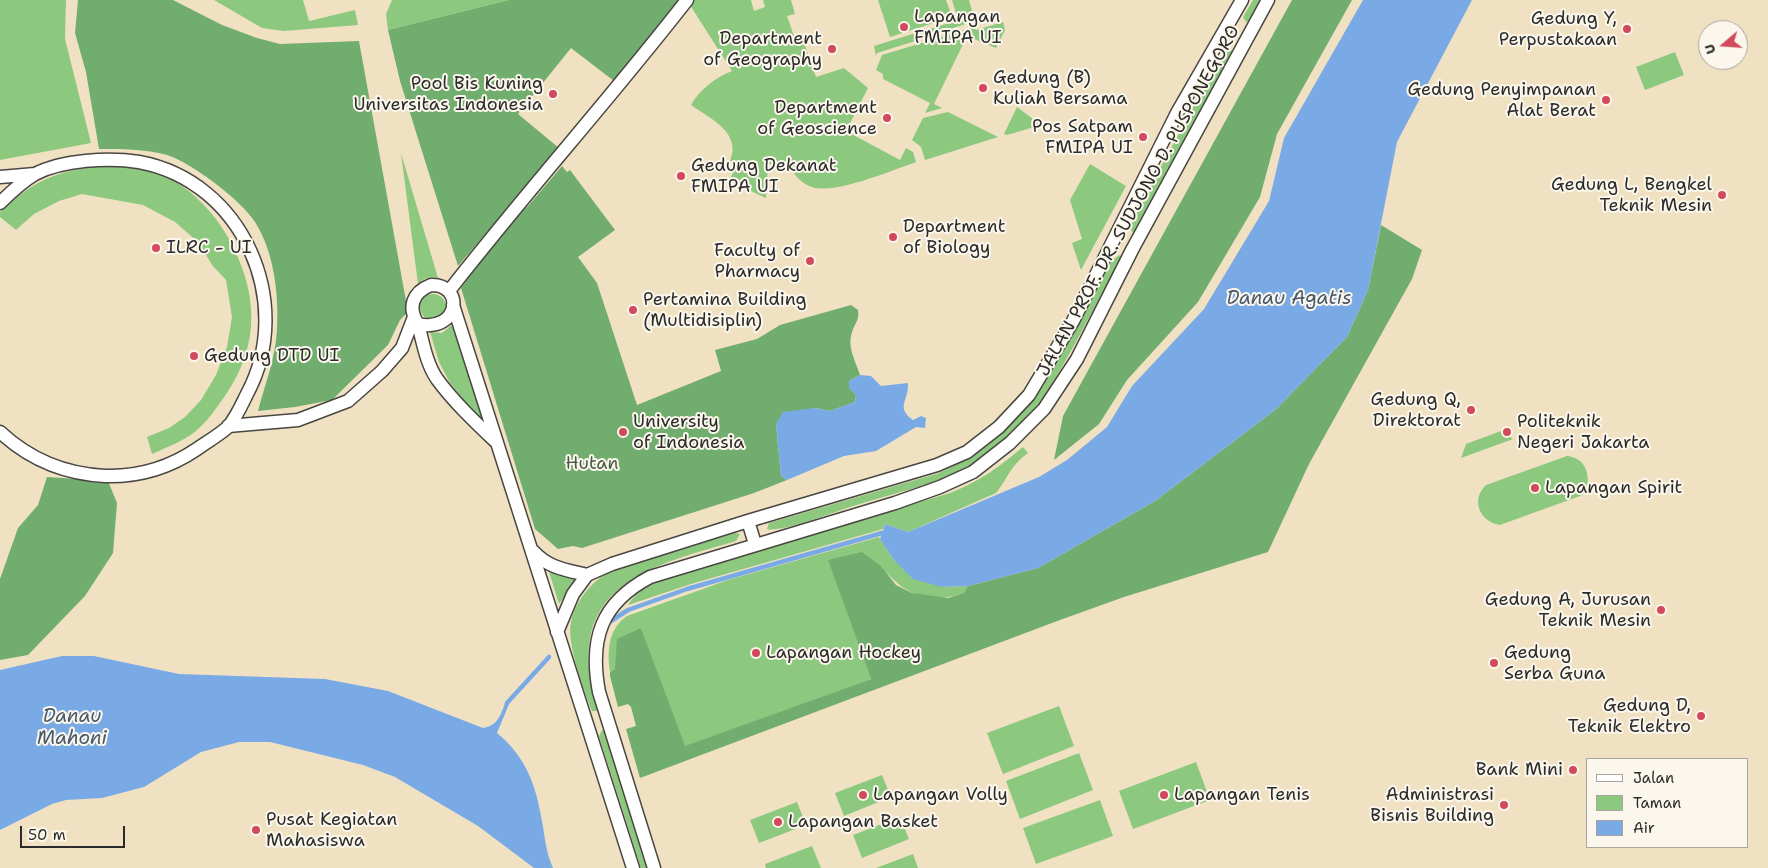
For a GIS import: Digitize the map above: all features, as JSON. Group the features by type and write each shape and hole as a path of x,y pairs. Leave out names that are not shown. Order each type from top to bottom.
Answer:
{"street":[{"path":"449,291 496,231 628,76 687,0"},
{"name":"JALAN PROF. DR. SUDJONO D. PUSPONEGORO","path":"586,575 612,564 748,521 911,474 967,452 999,427 1029,395 1083,302 1177,113 1242,0"},
{"name":"JALAN PROF. DR. SUDJONO D. PUSPONEGORO","path":"654,868 599,692 595,669 595,651 604,619 619,598 631,587 650,577 895,503 973,472 1010,443 1044,409 1076,359 1132,250 1268,0"},
{"path":"1226,29 1246,41"},
{"path":"0,177 36,174 76,162 99,159 124,160 148,164 172,172 194,184 214,199 231,217 245,238 256,260 267,308 262,358 254,382 228,426 181,460 154,471 125,476 88,475 57,469 13,444 0,432"},
{"path":"0,202 36,174"},
{"path":"1113,239 1132,250"},
{"path":"497,442 474,421 436,378 412,307 413,299 422,289 438,285 445,287 449,291 633,868"},
{"path":"416,320 429,326 438,325 451,315 453,305"},
{"path":"228,426 298,420 348,401 382,371 402,348 416,320"},
{"path":"748,521 755,544"},
{"path":"532,550 542,561 554,567 586,575 573,594 557,632"}],"green space":[{"path":"0,0 66,0 65,39 91,143 0,160"},
{"path":"78,0 173,0 222,25 280,44 359,41 408,312 400,320 388,345 332,400 258,411 275,350 276,339 276,288 267,246 255,222 239,203 215,183 177,159 150,152 125,149 99,149 86,72 75,33"},
{"path":"214,0 303,0 309,21 355,10 358,25 284,31 262,28"},
{"path":"392,0 509,0 388,30 386,14"},
{"path":"509,0 680,0 614,81 571,48 518,114 559,148 458,266 400,81 388,30"},
{"path":"690,0 751,0 754,11 765,7 763,0 791,0 795,14 787,16 794,36 801,34 816,77 844,68 868,88 846,131 900,160 906,148 913,152 916,162 849,185 822,189 812,187 801,181 787,164 768,164 766,198 729,181 737,165 730,161 733,151 732,142 715,121 691,105 709,85 732,71 688,2"},
{"name":"Lapangan FMIPA UI","path":"878,0 946,0 952,17 890,37"},
{"path":"952,0 969,0 975,21 932,35 930,29 958,20"},
{"path":"1253,0 1262,0 1251,20 1246,22 1243,17"},
{"path":"1292,0 1352,0 1277,134 1260,197 1198,302 1127,380 1099,424 1054,460 1063,416"},
{"path":"1003,22 1005,30 996,48 967,36 934,104 942,108 925,113 930,103 883,79 883,74 876,70 882,55 974,27 976,30"},
{"path":"925,30 928,37 877,53 876,56 874,46"},
{"path":"1228,47 1232,51 1203,111 1135,233 1133,233 1130,228 1139,208 1203,88"},
{"path":"1675,52 1684,75 1645,90 1636,67"},
{"path":"1017,107 1041,125 1007,135 1004,134"},
{"path":"948,112 998,137 925,160 921,147 912,140 923,118"},
{"path":"401,153 438,278 427,278 418,284"},
{"path":"1090,164 1126,186 1081,270 1072,243 1082,239 1070,200"},
{"path":"116,166 161,174 181,185 200,201 216,219 229,239 239,259 250,298 250,337 245,357 237,376 225,396 208,419 191,435 152,454 147,437 169,428 185,417 201,400 216,375 227,347 232,317 226,280 212,265 199,243 175,222 143,205 82,194 59,201 34,214 16,230 0,217 0,212 13,200 26,190 53,176 82,169"},
{"name":"Hutan","path":"562,166 567,172 570,170 615,230 578,257 597,283 637,405 721,371 715,350 757,339 780,325 851,305 858,310 858,317 850,341 860,375 849,381 850,388 856,395 855,402 830,411 815,408 776,424 781,476 787,480 754,493 582,548 573,546 558,549 535,529 461,288 514,217 528,206"},
{"path":"1381,225 1422,250 1412,279 1309,464 1268,552 1124,597 1060,620 640,778 626,729 636,726 631,707 628,704 618,707 610,676 610,672 615,669 617,639 641,628 685,746 871,679 828,560 862,552 882,567 896,585 912,593 948,598 964,593 968,586 1038,568 1155,501 1275,410 1347,337 1368,290"},
{"path":"1120,255 1122,258 1051,386 1023,423 1007,440 989,454 969,467 924,485 794,525 767,529 769,523 939,473 971,456 999,435 1043,383 1062,354 1112,260"},
{"path":"433,294 442,298 446,307 442,316 433,320 424,316 420,307 424,298"},
{"path":"454,323 487,429 450,383 439,362 430,332 442,333"},
{"path":"1501,431 1513,439 1461,458 1466,444"},
{"path":"1023,447 1028,453 1013,468 996,493 908,532 885,524 883,529 691,584 628,605 643,590 654,583 674,575 950,493 971,484"},
{"name":"Lapangan Spirit","path":"1567,456 1579,460 1587,473 1587,491 1580,496 1500,525 1487,520 1483,515 1478,503 1481,491 1486,485"},
{"path":"47,477 108,481 117,503 113,553 85,596 28,655 0,660 0,579 18,528 38,505"},
{"path":"735,533 740,534 736,541 656,567 632,580 612,596 597,616 589,642 590,675 599,708 597,711 592,711 573,654 570,631 573,614 586,591 613,570"},
{"name":"Lapangan Hockey","path":"879,537 893,559 942,587 968,586 964,593 940,598 928,597 908,591 890,577 882,567 829,560 871,679 684,747 641,628 615,669 610,672 609,648 612,634 627,616 728,580"},
{"path":"549,572 576,579 559,604"},
{"path":"1059,706 1074,746 1003,774 987,733"},
{"path":"602,730 605,731 649,868 641,868 599,736"},
{"path":"1079,753 1093,790 1020,819 1006,781"},
{"name":"Lapangan Tenis","path":"1196,762 1210,800 1133,829 1119,791"},
{"name":"Lapangan Volly","path":"882,775 891,797 844,816 835,793"},
{"path":"1100,800 1113,836 1036,864 1023,828"},
{"name":"Lapangan Basket","path":"797,802 806,825 759,843 750,820"},
{"name":"Lapangan Volly","path":"900,817 909,839 862,858 853,835"},
{"name":"Lapangan Basket","path":"812,846 821,868 766,868 765,864"},
{"path":"913,854 918,868 876,868"}],"water":[{"name":"Danau Agatis","path":"1363,0 1472,0 1397,142 1368,290 1347,337 1275,410 1155,501 1038,568 968,586 942,587 913,579 893,559 880,539 885,524 908,532 1039,477 1067,460 1107,427 1132,386 1204,309 1269,201 1284,138"},
{"path":"860,375 871,376 881,386 908,383 904,403 905,411 913,420 921,416 926,418 925,428 916,427 876,451 844,456 787,480 781,476 776,424 783,412 815,408 830,411 855,402 856,395 849,388 849,381"},
{"name":"Danau Mahoni","path":"62,656 94,656 179,674 325,679 388,691 483,728 492,725 500,716 505,703 509,704 497,733 514,750 532,781 548,855 553,868 534,868 478,826 395,777 363,765 270,742 239,742 201,752 144,787 102,798 66,800 52,804 0,830 0,670"}],"waterway":[{"path":"611,621 628,610 687,589 882,533"},
{"path":"507,703 549,657"}],"place":[{"name":"Lapangan FMIPA UI","path":"904,27"},
{"name":"Gedung Y, Perpustakaan","path":"1627,29"},
{"name":"Department of Geography","path":"832,49"},
{"name":"Gedung (B) Kuliah Bersama","path":"983,88"},
{"name":"Pool Bis Kuning Universitas Indonesia","path":"553,94"},
{"name":"Gedung Penyimpanan Alat Berat","path":"1606,100"},
{"name":"Department of Geoscience","path":"887,118"},
{"name":"Pos Satpam FMIPA UI","path":"1143,137"},
{"name":"Gedung Dekanat FMIPA UI","path":"681,176"},
{"name":"Gedung L, Bengkel Teknik Mesin","path":"1722,195"},
{"name":"Department of Biology","path":"893,237"},
{"name":"ILRC - UI","path":"156,248"},
{"name":"Faculty of Pharmacy","path":"810,261"},
{"name":"Pertamina Building (Multidisiplin)","path":"633,310"},
{"name":"Gedung DTD UI","path":"194,356"},
{"name":"Gedung Q, Direktorat","path":"1471,410"},
{"name":"University of Indonesia","path":"623,432"},
{"name":"Politeknik Negeri Jakarta","path":"1507,432"},
{"name":"Lapangan Spirit","path":"1535,488"},
{"name":"Gedung A, Jurusan Teknik Mesin","path":"1661,610"},
{"name":"Lapangan Hockey","path":"756,653"},
{"name":"Gedung Serba Guna","path":"1494,663"},
{"name":"Gedung D, Teknik Elektro","path":"1701,716"},
{"name":"Bank Mini","path":"1573,770"},
{"name":"Lapangan Volly","path":"863,795"},
{"name":"Lapangan Tenis","path":"1164,795"},
{"name":"Administrasi Bisnis Building","path":"1504,805"},
{"name":"Lapangan Basket","path":"778,822"},
{"name":"Pusat Kegiatan Mahasiswa","path":"256,830"}]}
